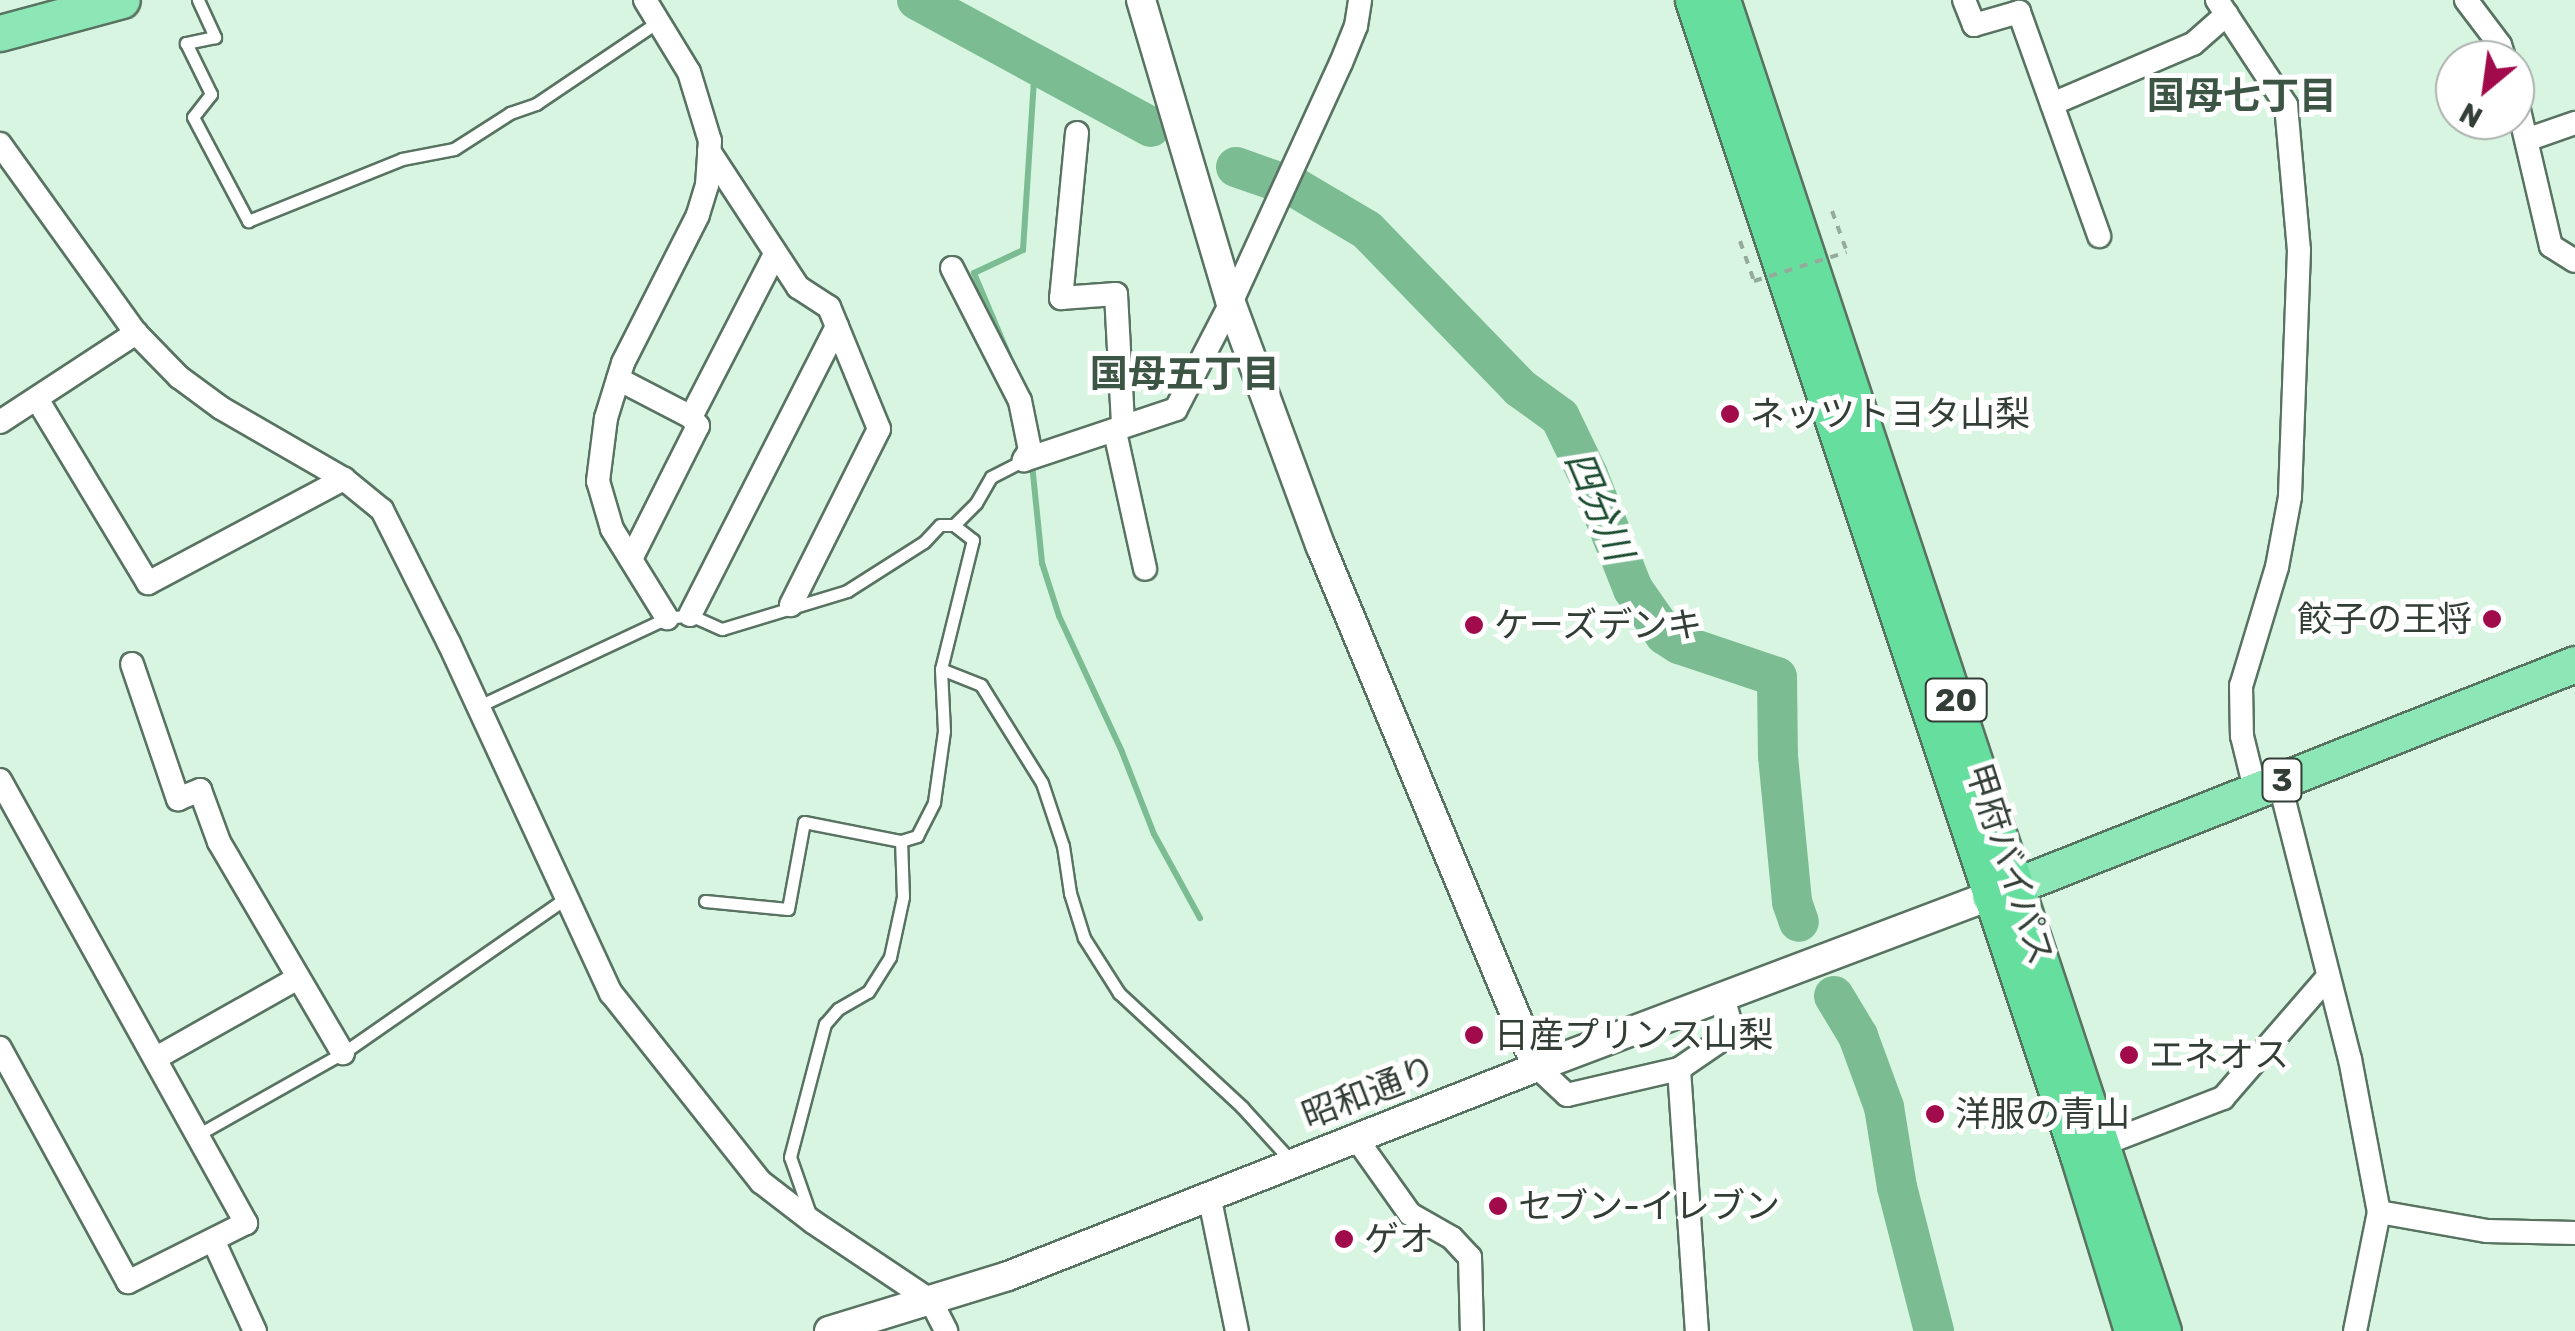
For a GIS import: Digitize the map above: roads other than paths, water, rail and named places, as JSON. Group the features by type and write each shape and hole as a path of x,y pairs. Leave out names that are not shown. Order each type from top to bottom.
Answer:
{"highway":[{"path":"1669,0 1763,288 1832,380"},
{"name":"甲府バイパス","path":"1693,0 1732,75 2004,890 2101,1145 2163,1331"},
{"name":"甲府バイパス","path":"1722,0 1732,75"},
{"path":"1742,0 1832,267 1832,380"},
{"name":"甲府バイパス","path":"2004,890 2132,1331"}],"main road":[{"path":"0,33 122,0"},
{"name":"3","path":"2004,890 2575,664"}],"street":[{"path":"645,0 689,72 709,151 774,256 798,287 829,307 879,429 792,605"},
{"path":"1141,0 1231,303 1322,547 1537,1066 1567,1095 1679,1069 1734,1032 1723,998"},
{"path":"1024,460 1176,409 1231,303 1341,63 1356,26 1360,0"},
{"path":"1964,0 1974,25 2019,12 2099,236"},
{"path":"2466,0 2496,40"},
{"path":"2052,104 2193,44 2222,7 2286,105 2299,250 2290,498 2277,567 2241,686 2242,736 2267,785 2350,1059 2379,1212 2355,1331"},
{"path":"2535,137 2575,123"},
{"path":"1077,133 1061,298 1116,294 1119,428 1145,569"},
{"path":"2529,140 2552,246 2575,261"},
{"path":"0,144 136,333 179,377 221,408 344,479 382,510 479,706 612,993 761,1182 931,1301 946,1331"},
{"path":"709,151 707,185 698,215 618,379 606,418 598,481 612,529 631,560 678,617 837,326"},
{"path":"690,417 774,256"},
{"path":"952,268 1020,401 1030,450 1024,460"},
{"path":"0,422 136,333"},
{"path":"618,379 690,417 698,426 631,560"},
{"path":"37,398 148,583 344,479"},
{"path":"132,664 178,799 200,790 220,842 343,1053"},
{"path":"0,780 246,1224 128,1282 4,1060"},
{"name":"昭和通り","path":"829,1331 1008,1276 1537,1066 2004,890"},
{"path":"156,1058 298,978"},
{"path":"2101,1145 2223,1098 2326,978"},
{"path":"1679,1069 1698,1331"},
{"path":"1356,1138 1410,1214 1452,1238 1470,1256 1472,1331"},
{"path":"1209,1195 1237,1331"},
{"path":"2379,1212 2487,1231 2575,1233"},
{"path":"214,1242 255,1331"}],"lane":[{"path":"198,0 215,37 186,43 211,94 193,117 248,222 402,159 454,148 510,113 536,104 658,21"},
{"path":"954,525 976,503 991,477 1024,460"},
{"path":"479,706 678,617 722,628 847,591 924,542 940,524 954,525 973,540 941,669 944,731 934,802 917,836 901,841 804,822 788,909 705,901"},
{"path":"941,669 981,685 1042,783 1064,846 1084,938 1120,992 1242,1107 1292,1162"},
{"path":"813,1222 790,1157 825,1024 838,1009 868,992 890,957 903,897 901,841"},
{"path":"198,1134 343,1053 566,898"}],"waterway":[{"name":"四分川","path":"917,0 1151,127"},
{"path":"1009,356 974,273 1023,250 1035,65"},
{"name":"四分川","path":"1236,167 1296,188 1367,230 1520,388 1560,417 1588,475 1633,589 1665,635 1679,644 1777,677 1778,756 1792,902 1799,922"},
{"path":"1032,464 1042,563 1059,616 1122,752 1154,834 1200,918"},
{"name":"四分川","path":"1834,996 1858,1036 1884,1107 1897,1187 1934,1331"}],"place":[{"name":"ネッツトヨタ山梨","path":"1730,414"},
{"name":"餃子の王将","path":"2492,619"},
{"name":"ケーズデンキ","path":"1474,625"},
{"name":"日産プリンス山梨","path":"1474,1035"},
{"name":"エネオス","path":"2129,1055"},
{"name":"洋服の青山","path":"1935,1114"},
{"name":"セブン-イレブン","path":"1498,1206"},
{"name":"ゲオ","path":"1344,1239"}],"district":[{"name":"国母七丁目","path":"2242,97"},
{"name":"国母五丁目","path":"1185,375"}]}
